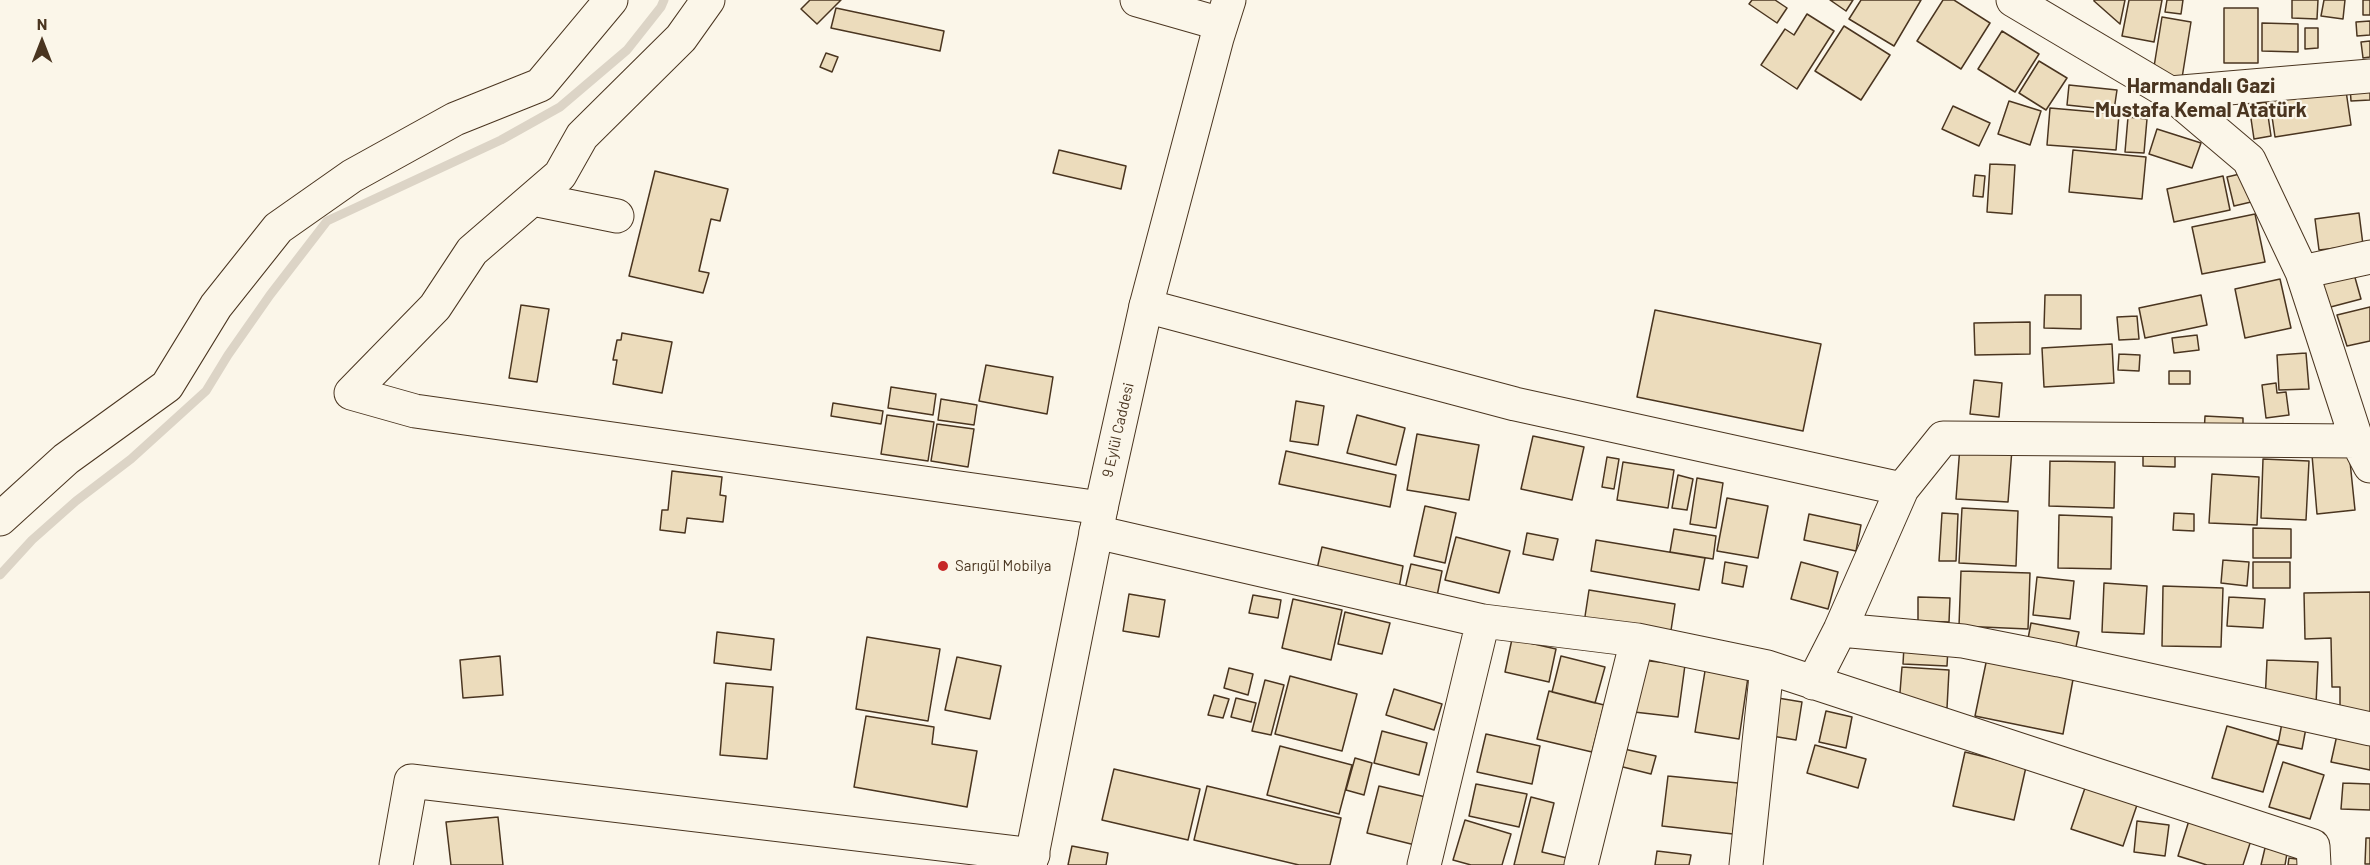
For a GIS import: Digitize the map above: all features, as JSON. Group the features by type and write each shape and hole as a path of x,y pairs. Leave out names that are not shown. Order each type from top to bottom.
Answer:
{"street":[{"path":"0,519 66,459 167,386 216,306 278,228 352,176 455,119 540,85 611,0"},
{"path":"708,0 681,38 582,136 560,175 472,251 435,307 351,393 415,411 1098,520 1483,621 1637,640 1767,667 2313,846 2314,865"},
{"path":"1137,0 1225,12"},
{"path":"1813,683 1840,630 1902,489 1943,438 2364,453 2302,272 2249,160 2170,93 2014,0"},
{"name":"9 Eylül Caddesi","path":"1032,860 1098,520 1146,306 1225,12"},
{"path":"2170,93 2370,76"},
{"path":"533,199 616,216"},
{"path":"2302,272 2370,257"},
{"path":"1146,306 1515,404 1902,489"},
{"path":"1424,865 1483,621"},
{"path":"1840,630 1963,641 2370,729"},
{"path":"1581,865 1637,640"},
{"path":"1746,865 1767,667"},
{"path":"396,865 411,781 1032,860"}],"building":[{"path":"810,0 841,0 817,24 801,9"},
{"path":"1752,0 1775,0 1787,8 1777,23 1749,4"},
{"path":"1830,0 1853,0 1846,11"},
{"path":"1861,0 1921,0 1894,46 1849,19"},
{"path":"1943,0 1954,0 1990,23 1961,69 1917,41"},
{"path":"2125,0 2120,24 2094,1"},
{"path":"2129,0 2162,0 2154,42 2122,36"},
{"path":"2167,0 2183,0 2181,14 2165,12"},
{"path":"2292,0 2318,0 2317,19 2292,18"},
{"path":"2324,0 2345,0 2343,19 2321,16"},
{"path":"2363,0 2370,0 2370,15 2363,15"},
{"path":"836,8 944,31 940,51 831,28"},
{"path":"2224,8 2258,8 2258,63 2224,63"},
{"path":"1807,14 1834,31 1797,89 1761,65 1785,29 1794,35"},
{"path":"2162,17 2191,22 2182,78 2153,73"},
{"path":"2370,21 2370,35 2357,36 2356,22"},
{"path":"2262,23 2298,24 2298,52 2262,51"},
{"path":"1844,26 1890,55 1861,100 1815,71"},
{"path":"2305,28 2318,28 2318,48 2305,49"},
{"path":"2002,31 2039,54 2015,92 1978,69"},
{"path":"2370,41 2370,57 2363,58 2361,42"},
{"path":"826,53 838,57 832,72 820,67"},
{"path":"2039,61 2067,78 2046,110 2019,93"},
{"path":"2345,84 2351,125 2275,137 2269,96"},
{"path":"2370,84 2370,100 2351,101 2350,86"},
{"path":"2069,85 2117,90 2114,110 2067,105"},
{"path":"2009,101 2041,111 2030,145 1998,134"},
{"path":"2266,102 2271,136 2254,139 2249,105"},
{"path":"1953,106 1990,123 1979,146 1942,129"},
{"path":"2050,108 2119,114 2116,150 2047,145"},
{"path":"2128,117 2147,119 2144,153 2125,152"},
{"path":"2157,129 2201,143 2192,168 2149,154"},
{"path":"1059,150 1126,166 1121,189 1053,173"},
{"path":"2073,150 2146,157 2142,199 2069,192"},
{"path":"1990,164 2015,165 2012,214 1987,212"},
{"path":"655,171 728,189 720,221 711,219 699,271 709,273 703,293 629,276"},
{"path":"2244,173 2251,202 2234,206 2227,177"},
{"path":"1975,175 1985,176 1983,197 1973,196"},
{"path":"2223,176 2230,210 2174,222 2167,189"},
{"path":"2359,213 2363,245 2319,250 2315,219"},
{"path":"2255,214 2265,262 2202,274 2192,227"},
{"path":"2354,274 2361,299 2323,309 2317,284"},
{"path":"2280,279 2291,328 2245,338 2235,289"},
{"path":"2045,295 2081,295 2081,329 2044,328"},
{"path":"2201,295 2207,325 2145,338 2139,308"},
{"path":"521,305 549,309 537,382 509,378"},
{"path":"2370,307 2370,341 2347,346 2337,315"},
{"path":"1655,310 1821,344 1803,431 1637,397"},
{"path":"2137,316 2139,339 2119,340 2117,317"},
{"path":"2030,322 2030,354 1975,355 1974,323"},
{"path":"622,333 672,342 662,393 613,384 617,360 613,360 617,340 621,340"},
{"path":"2197,335 2199,350 2174,353 2172,338"},
{"path":"2112,344 2114,383 2044,387 2042,348"},
{"path":"2306,353 2309,389 2279,390 2277,355"},
{"path":"2119,354 2140,355 2139,371 2118,370"},
{"path":"986,365 1053,377 1047,414 979,401"},
{"path":"2169,371 2190,371 2190,384 2169,384"},
{"path":"1974,380 2002,383 1999,417 1970,414"},
{"path":"2276,383 2277,393 2286,392 2289,415 2266,418 2262,385"},
{"path":"891,387 936,394 933,415 888,408"},
{"path":"941,399 977,405 974,425 938,420"},
{"path":"1296,401 1324,406 1318,445 1290,441"},
{"path":"833,403 883,411 881,424 831,416"},
{"path":"887,415 934,422 928,461 881,454"},
{"path":"1357,415 1405,428 1396,465 1347,453"},
{"path":"2205,416 2243,418 2243,436 2204,435"},
{"path":"937,424 974,429 968,467 931,461"},
{"path":"1417,434 1479,445 1469,500 1407,490"},
{"path":"1533,436 1584,447 1572,500 1521,489"},
{"path":"1960,446 2012,449 2008,502 1956,499"},
{"path":"2143,448 2175,449 2175,467 2143,466"},
{"path":"1286,451 1396,475 1390,507 1279,484"},
{"path":"2349,452 2355,510 2317,514 2312,455"},
{"path":"1607,457 1619,459 1614,489 1602,487"},
{"path":"2263,459 2309,461 2306,520 2261,518"},
{"path":"2050,461 2115,462 2114,508 2049,506"},
{"path":"1623,462 1674,470 1668,508 1617,500"},
{"path":"672,471 722,477 720,495 726,496 723,522 687,518 685,533 660,530 662,510 668,510"},
{"path":"2212,474 2259,477 2257,525 2209,523"},
{"path":"1678,475 1693,479 1687,510 1672,508"},
{"path":"1697,478 1723,483 1716,528 1690,524"},
{"path":"1727,498 1768,506 1758,558 1717,551"},
{"path":"1425,506 1456,513 1445,563 1414,556"},
{"path":"1962,508 2018,511 2016,566 1959,563"},
{"path":"1942,513 1958,514 1956,561 1939,561"},
{"path":"2174,513 2194,514 2194,531 2173,530"},
{"path":"1809,514 1861,525 1856,551 1804,540"},
{"path":"2059,515 2112,517 2111,569 2058,568"},
{"path":"2253,528 2291,529 2291,558 2253,558"},
{"path":"1674,529 1716,536 1713,559 1670,552"},
{"path":"1527,533 1558,539 1553,560 1523,554"},
{"path":"1456,537 1510,551 1499,593 1445,580"},
{"path":"1596,540 1705,558 1699,590 1591,571"},
{"path":"1322,547 1403,566 1399,588 1317,569"},
{"path":"2223,560 2249,562 2247,586 2221,583"},
{"path":"1725,562 1747,566 1743,587 1722,583"},
{"path":"1801,562 1838,572 1828,609 1791,599"},
{"path":"2253,562 2290,562 2290,588 2253,588"},
{"path":"1411,564 1442,571 1437,596 1405,589"},
{"path":"1961,571 2030,573 2028,629 1959,626"},
{"path":"2037,577 2074,581 2070,619 2033,615"},
{"path":"2104,583 2147,586 2144,634 2102,632"},
{"path":"2163,586 2223,588 2221,647 2162,646"},
{"path":"1589,590 1675,604 1670,637 1584,623"},
{"path":"2370,592 2370,721 2340,721 2340,687 2332,687 2331,638 2305,639 2304,593"},
{"path":"1129,594 1165,600 1159,637 1123,631"},
{"path":"1253,595 1281,600 1278,618 1249,613"},
{"path":"1918,597 1950,598 1949,622 1918,621"},
{"path":"2229,597 2265,599 2263,628 2227,626"},
{"path":"1293,599 1342,610 1331,660 1282,648"},
{"path":"1345,612 1390,623 1382,654 1338,644"},
{"path":"2031,623 2079,632 2075,652 2027,644"},
{"path":"717,632 774,639 771,670 714,663"},
{"path":"867,637 940,649 928,721 856,709"},
{"path":"1512,639 1556,649 1549,682 1505,672"},
{"path":"1904,646 1948,648 1947,666 1903,664"},
{"path":"500,656 503,695 463,698 460,660"},
{"path":"1561,656 1605,667 1595,703 1552,692"},
{"path":"957,657 1001,666 990,719 945,710"},
{"path":"1987,658 2074,674 2063,734 1975,716"},
{"path":"1641,660 1685,665 1678,717 1634,712"},
{"path":"2267,660 2318,662 2316,704 2265,702"},
{"path":"1902,667 1949,670 1947,708 1899,705"},
{"path":"1229,668 1253,674 1248,695 1224,688"},
{"path":"1705,671 1748,677 1739,739 1695,732"},
{"path":"1290,676 1357,694 1342,751 1275,734"},
{"path":"1265,680 1284,685 1271,735 1252,731"},
{"path":"726,683 773,687 767,759 720,755"},
{"path":"1394,689 1442,704 1434,730 1386,715"},
{"path":"1549,691 1604,705 1592,752 1537,739"},
{"path":"1214,695 1229,699 1223,718 1208,715"},
{"path":"1236,698 1256,703 1251,722 1231,717"},
{"path":"1778,698 1802,702 1796,740 1772,736"},
{"path":"1826,711 1852,717 1846,748 1819,742"},
{"path":"866,716 934,727 932,744 977,751 967,807 854,787"},
{"path":"2282,723 2306,728 2302,749 2278,744"},
{"path":"2227,726 2278,741 2263,792 2212,778"},
{"path":"1382,731 1427,743 1419,775 1374,763"},
{"path":"1486,734 1540,746 1532,784 1477,772"},
{"path":"2337,735 2370,742 2370,770 2331,762"},
{"path":"1815,745 1866,759 1858,788 1807,773"},
{"path":"1280,746 1352,765 1339,814 1267,795"},
{"path":"1624,749 1656,756 1651,774 1619,766"},
{"path":"1965,752 2026,767 2014,820 1953,806"},
{"path":"1355,758 1372,763 1364,795 1346,790"},
{"path":"2283,762 2324,775 2310,819 2269,807"},
{"path":"1114,769 1200,789 1188,840 1102,820"},
{"path":"1668,776 1738,783 1733,834 1662,826"},
{"path":"2343,783 2370,784 2370,810 2341,809"},
{"path":"1476,784 1527,794 1519,827 1469,816"},
{"path":"1207,786 1341,818 1330,865 1299,865 1194,840"},
{"path":"1379,786 1430,798 1419,846 1367,833"},
{"path":"2085,788 2137,805 2123,846 2071,829"},
{"path":"1531,797 1554,803 1542,852 1567,858 1565,865 1514,865"},
{"path":"2191,814 2253,834 2243,865 2207,865 2178,856"},
{"path":"498,817 503,865 451,865 446,822"},
{"path":"1465,820 1511,834 1502,865 1471,865 1453,860"},
{"path":"2137,821 2169,825 2165,856 2134,852"},
{"path":"2366,838 2370,838 2370,864 2365,864"},
{"path":"1072,846 1108,853 1106,865 1068,865"},
{"path":"2265,848 2287,853 2285,865 2261,865"},
{"path":"1657,851 1691,855 1689,865 1655,865"},
{"path":"2289,858 2304,860 2303,865 2288,865"}],"waterway":[{"path":"0,575 32,540 76,501 131,459 206,391 270,295 327,221 501,140 560,107 627,50 664,0"}],"place":[{"name":"Sarıgül Mobilya","path":"943,566"}],"district":[{"name":"Harmandalı Gazi Mustafa Kemal Atatürk","path":"2201,98"}]}
